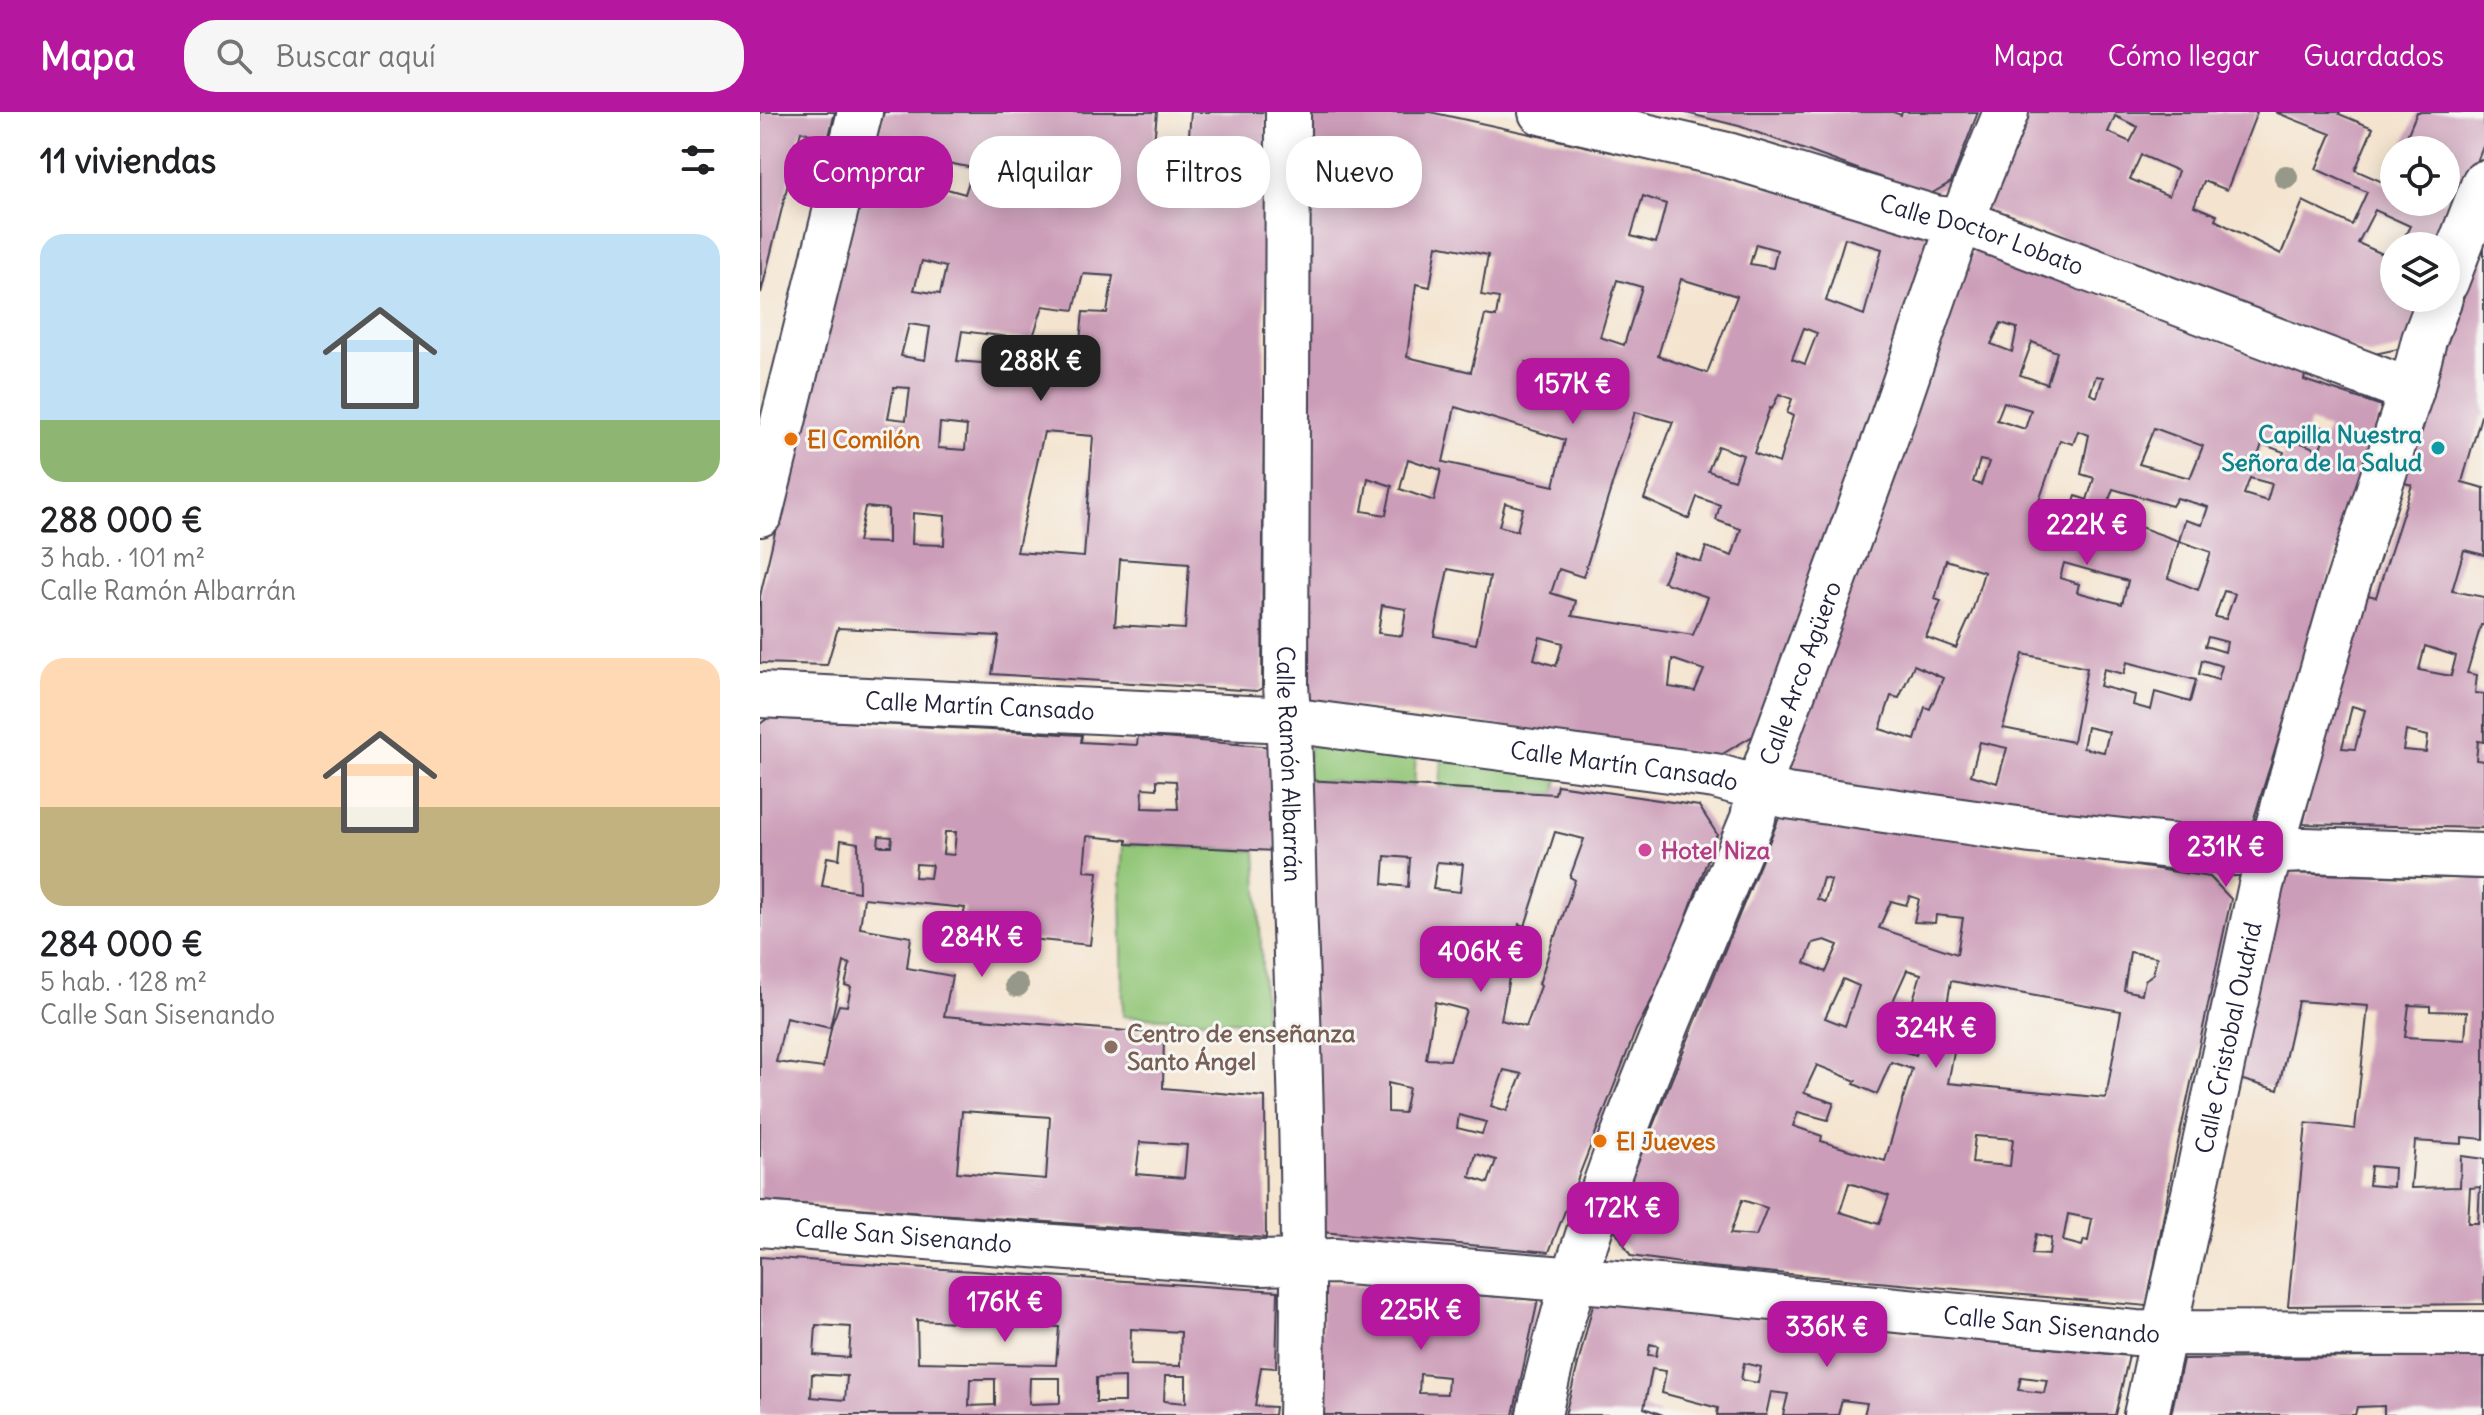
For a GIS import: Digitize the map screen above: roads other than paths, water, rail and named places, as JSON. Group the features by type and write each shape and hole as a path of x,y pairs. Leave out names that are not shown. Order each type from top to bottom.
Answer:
{"street":[{"path":"760,514 860,112"},
{"name":"Calle Ramón Albarrán","path":"1288,112 1286,685 1304,1262 1301,1415"},
{"name":"Calle Doctor Lobato","path":"1541,112 1731,156 1935,218 1961,221 2411,391"},
{"name":"Calle Arco Agüero","path":"1539,1415 1562,1315 1585,1239 1753,818 1758,788 1961,221 2006,112"},
{"path":"2460,246 2484,183"},
{"name":"Calle Cristobal Oudrid","path":"2146,1415 2258,901 2345,592 2435,312"},
{"name":"Calle Martín Cansado","path":"760,695 1289,720 1715,776 1787,796 2031,831 2234,853 2272,851 2484,856"},
{"name":"Calle San Sisenando","path":"760,1224 1260,1263 1334,1261 2164,1334 2484,1334"}],"place":[{"name":"El Comilón","path":"791,439"},
{"name":"Capilla Nuestra Señora de la Salud","path":"2438,448"},
{"name":"Hotel Niza","path":"1645,850"},
{"name":"Centro de enseñanza Santo Ángel","path":"1111,1047"},
{"name":"El Jueves","path":"1600,1141"}]}
